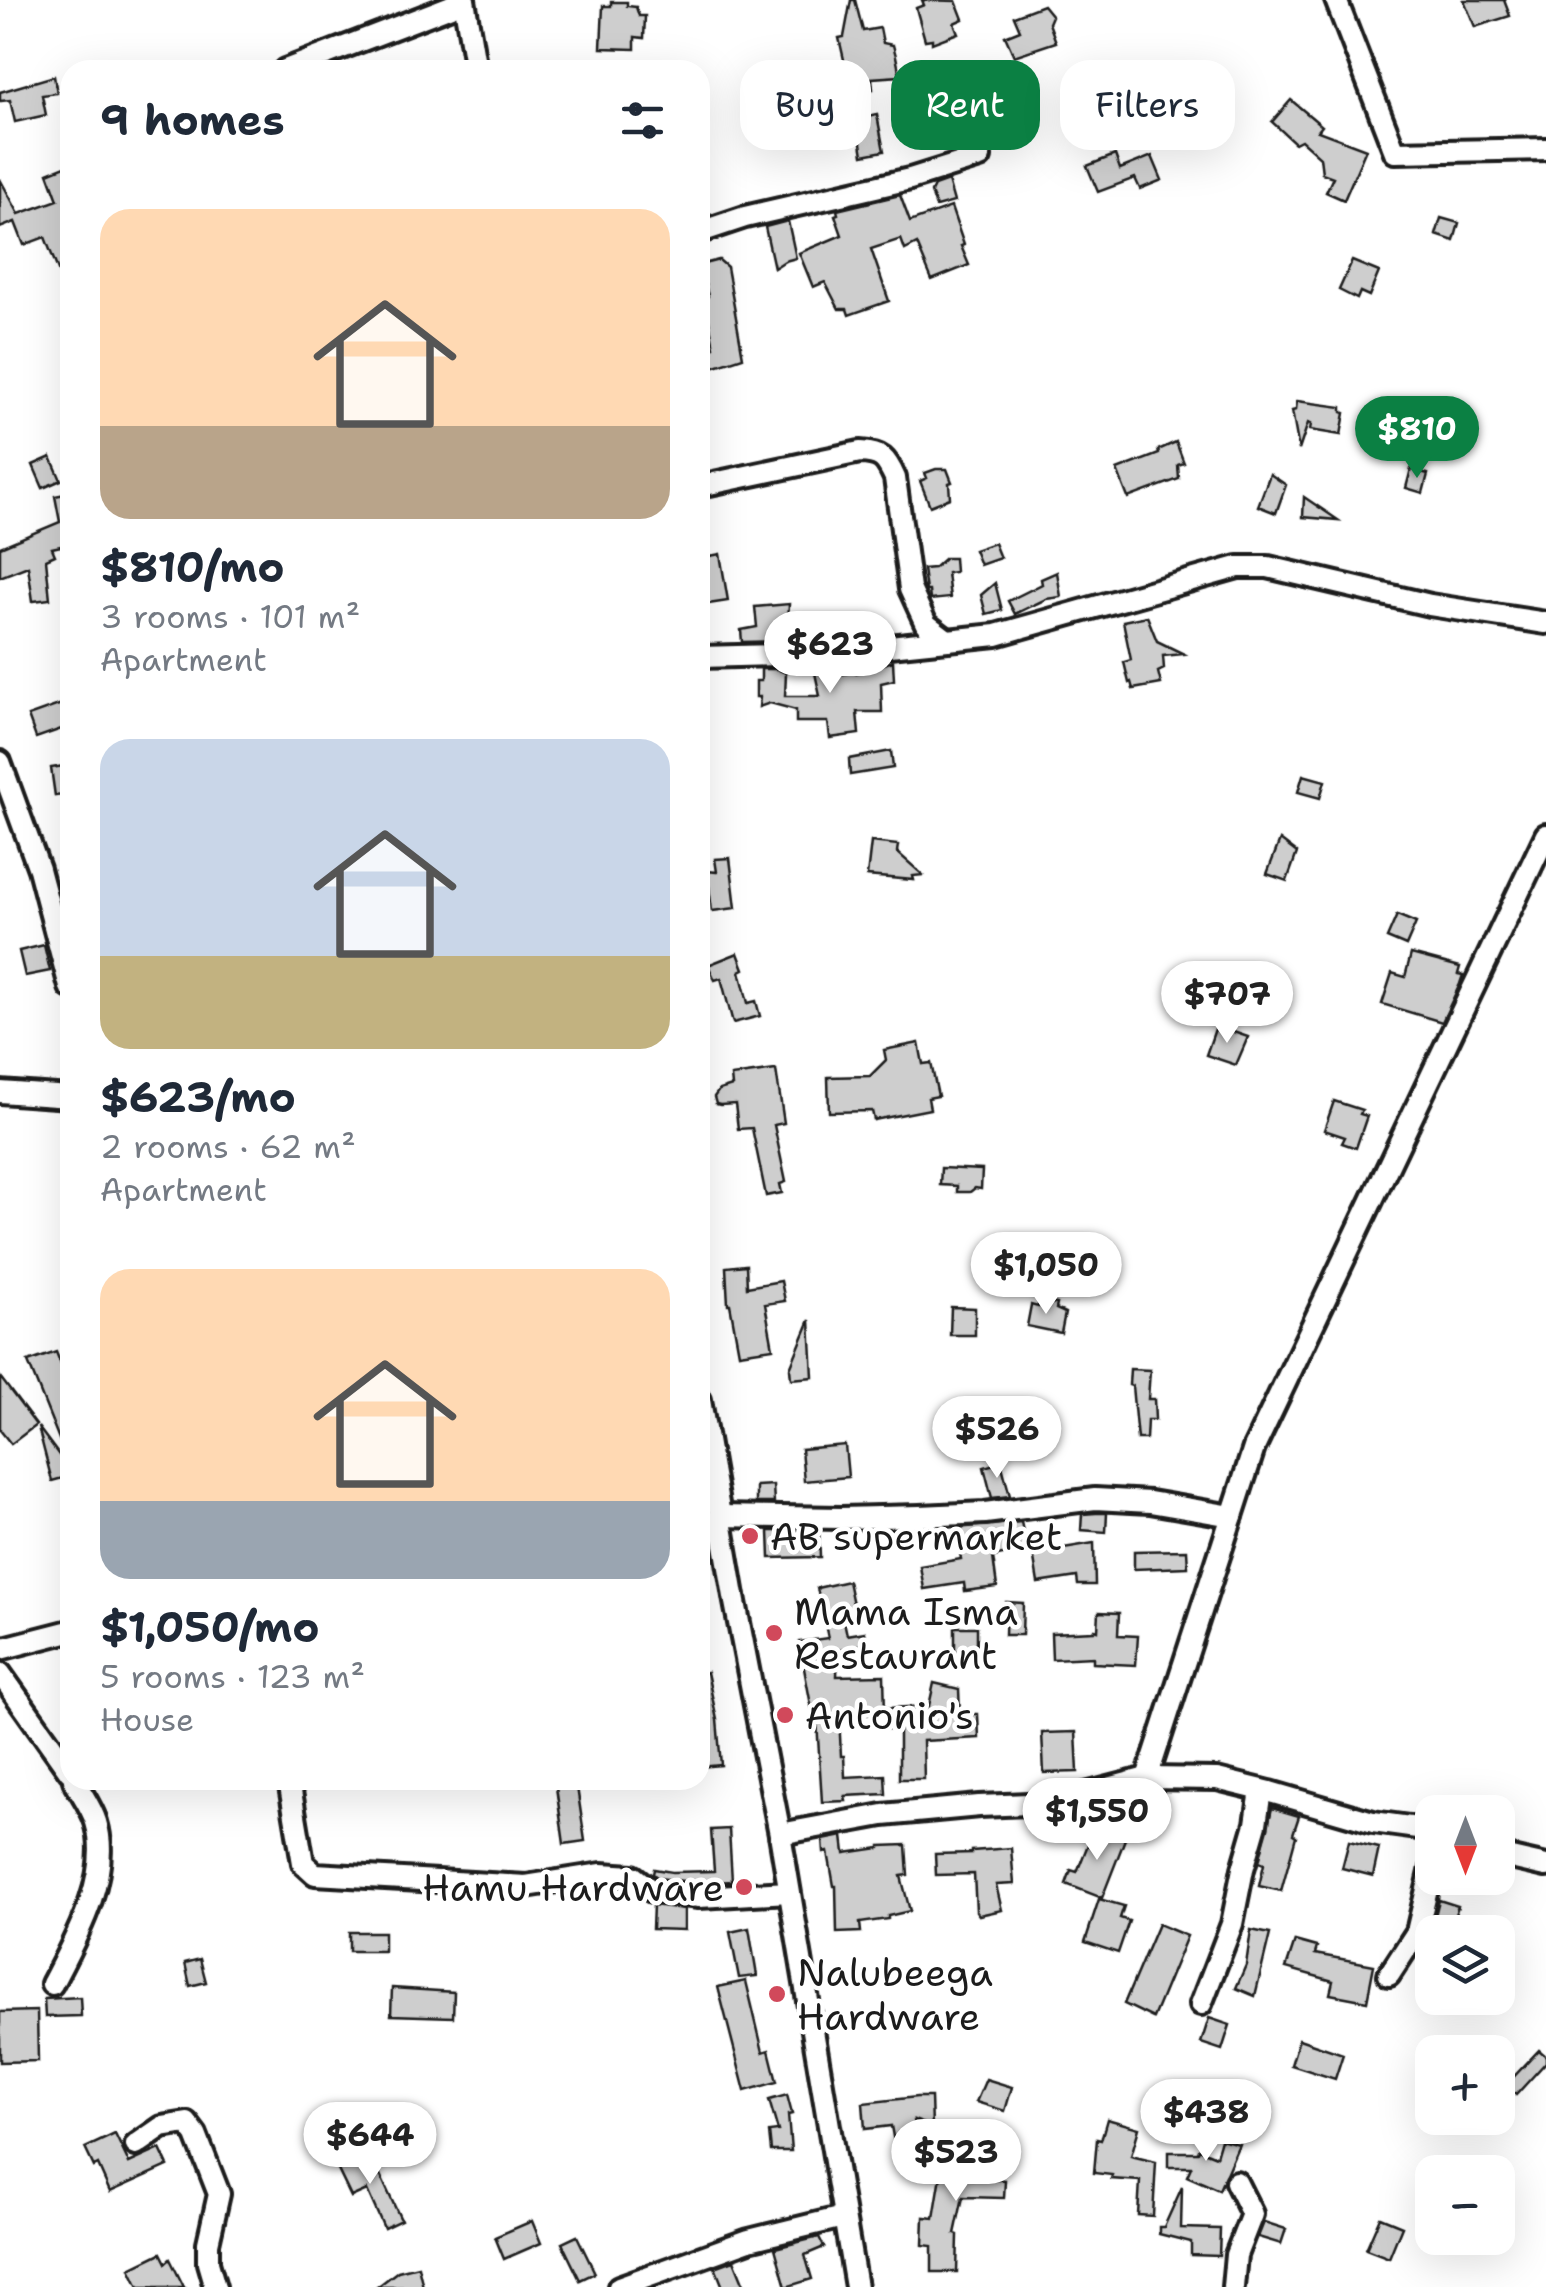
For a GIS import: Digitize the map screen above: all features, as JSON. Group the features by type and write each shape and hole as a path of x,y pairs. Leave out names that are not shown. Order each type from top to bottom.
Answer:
{"street":[{"path":"311,60 464,0 474,60"},
{"path":"1336,0 1394,152 1546,149"},
{"path":"710,229 910,179 980,157"},
{"path":"710,484 860,452 876,453 888,462 895,478 910,589 926,624 947,640"},
{"path":"710,657 812,654 996,636 1238,567 1268,567 1430,606 1546,623"},
{"path":"0,762 39,869 60,948"},
{"path":"1146,1778 1254,1448 1546,835"},
{"path":"0,1092 60,1096"},
{"path":"710,1458 780,1834 856,2287"},
{"path":"710,1525 984,1513 1095,1499 1150,1502 1232,1516"},
{"path":"0,1649 60,1634"},
{"path":"0,1674 60,1758"},
{"path":"780,1834 883,1815 1051,1803 1146,1778 1217,1780 1372,1822 1415,1828"},
{"path":"52,1984 83,1924 100,1861 96,1821 79,1790"},
{"path":"291,1790 303,1862 315,1874 526,1886 602,1874 633,1876 652,1890 699,1897 789,1892"},
{"path":"1201,2004 1232,1924 1261,1790"},
{"path":"1515,1859 1546,1866"},
{"path":"1389,1975 1417,1932 1426,1895"},
{"path":"136,2144 162,2127 186,2123 196,2136 219,2194 208,2243 208,2263 215,2287"},
{"path":"1233,2287 1236,2255 1252,2214 1236,2182"},
{"path":"619,2287 750,2240 843,2217"}],"building":[{"path":"851,0 855,0 863,31 880,28 883,43 893,45 897,60 891,60 891,77 872,78 871,89 871,60 844,60 839,38 844,37"},
{"path":"922,0 956,1 963,19 954,23 958,33 932,43 932,39 925,40 916,8 924,5"},
{"path":"1464,0 1504,0 1510,16 1475,27"},
{"path":"611,2 627,2 627,6 636,7 639,16 645,16 644,38 635,37 635,49 601,48 603,6 611,6"},
{"path":"1043,5 1052,16 1049,23 1056,42 1014,56 1005,36 1020,30 1014,16"},
{"path":"54,76 57,93 42,95 46,115 15,122 10,100 0,101 0,92"},
{"path":"1291,100 1322,126 1318,131 1366,149 1344,200 1326,192 1333,177 1322,173 1320,157 1301,140 1295,143 1272,122"},
{"path":"877,115 884,151 863,155 862,150 871,150 871,116"},
{"path":"1115,155 1120,169 1152,156 1162,180 1140,189 1135,178 1098,192 1087,166"},
{"path":"60,168 60,276 45,237 24,245 15,222 0,228 0,179 19,214 58,200 48,173"},
{"path":"948,181 954,202 936,207 931,192 934,186"},
{"path":"900,195 910,222 951,207 969,265 932,280 917,244 905,250 901,239 871,249 889,301 849,315 847,309 839,309 825,282 813,287 799,253 842,235 837,210"},
{"path":"1441,218 1459,223 1454,241 1436,235"},
{"path":"788,221 796,258 774,268 765,227"},
{"path":"719,260 727,267 743,357 710,368 710,348 714,347 710,326 710,262"},
{"path":"1352,261 1379,272 1369,296 1360,292 1357,299 1339,290"},
{"path":"1297,401 1342,407 1345,413 1341,435 1310,430 1308,423 1299,450 1292,411 1296,410"},
{"path":"1176,442 1184,463 1178,465 1179,479 1128,498 1117,470 1159,454 1158,450"},
{"path":"51,457 60,480 43,488 33,465"},
{"path":"947,469 952,482 950,498 930,506 920,481 927,478 925,473"},
{"path":"1411,469 1428,474 1423,493 1406,488"},
{"path":"1270,474 1286,485 1276,513 1258,506"},
{"path":"60,495 60,522 55,496"},
{"path":"1304,497 1338,520 1303,517"},
{"path":"60,522 60,546 52,548 55,555 46,559 50,599 33,601 28,566 0,577 0,547"},
{"path":"994,543 1000,558 980,565 974,550"},
{"path":"720,554 728,601 710,604 710,556"},
{"path":"945,558 954,558 955,572 947,573 950,598 930,600 923,569 934,568"},
{"path":"1057,572 1061,597 1046,599 1015,614 1008,601"},
{"path":"995,583 1002,610 986,614 981,595"},
{"path":"789,604 787,641 742,642 741,630 757,627 755,607"},
{"path":"1147,616 1157,641 1184,654 1163,656 1164,669 1158,672 1161,684 1133,689 1124,662 1131,660 1123,621"},
{"path":"893,661 894,680 881,683 882,712 857,712 859,734 830,738 828,722 796,722 796,710 770,703 759,707 756,681 761,681 761,669 786,673 785,696 820,696 814,668 843,665 844,674 856,673"},
{"path":"60,705 60,730 36,738 28,716"},
{"path":"891,751 893,768 850,775 849,759"},
{"path":"60,767 60,795 55,796 51,768"},
{"path":"1303,775 1325,781 1320,798 1298,792"},
{"path":"1280,840 1297,853 1287,881 1267,874"},
{"path":"871,842 898,845 897,852 923,875 913,876 914,880 867,876"},
{"path":"730,858 736,908 712,911 710,871 717,872 715,859"},
{"path":"1397,915 1416,923 1406,946 1387,938"},
{"path":"44,945 50,971 25,976 19,951"},
{"path":"738,953 748,1003 756,1001 760,1016 733,1023 721,978 715,980 710,964"},
{"path":"1411,954 1460,967 1458,974 1463,975 1442,1022 1382,1004 1392,973 1405,977"},
{"path":"1216,1026 1248,1037 1236,1065 1206,1055"},
{"path":"919,1043 923,1064 931,1063 938,1096 928,1098 930,1109 874,1120 872,1111 829,1112 828,1077 870,1076 886,1060 884,1050"},
{"path":"776,1070 784,1123 774,1125 786,1182 780,1184 782,1193 766,1196 752,1128 738,1129 735,1104 716,1104 714,1097 719,1090 732,1086 731,1076"},
{"path":"1334,1101 1362,1110 1360,1114 1367,1116 1356,1148 1342,1143 1345,1137 1324,1130"},
{"path":"941,1168 982,1170 981,1189 957,1192 957,1186 940,1185"},
{"path":"746,1265 747,1287 781,1281 785,1301 765,1304 773,1348 739,1353 728,1304 726,1267"},
{"path":"1039,1301 1057,1304 1056,1309 1065,1313 1061,1333 1027,1326 1031,1305 1038,1307"},
{"path":"951,1307 975,1308 975,1335 950,1335"},
{"path":"810,1320 813,1377 791,1379 790,1368"},
{"path":"56,1352 60,1362 60,1442 28,1362"},
{"path":"1130,1369 1150,1370 1148,1399 1154,1399 1155,1420 1147,1420 1146,1439 1137,1439"},
{"path":"0,1377 36,1425 11,1444 0,1430"},
{"path":"38,1427 60,1457 60,1479 52,1481"},
{"path":"845,1445 848,1477 804,1481 801,1449"},
{"path":"1001,1462 1010,1496 992,1498 984,1467"},
{"path":"773,1485 774,1503 756,1503 756,1486"},
{"path":"1107,1513 1106,1532 1081,1530 1082,1514"},
{"path":"1021,1522 1027,1550 993,1557 997,1587 965,1591 964,1583 924,1589 920,1566 961,1559 956,1528"},
{"path":"769,1531 819,1531 820,1557 770,1558"},
{"path":"1094,1543 1095,1585 1078,1585 1077,1577 1038,1583 1033,1553"},
{"path":"1187,1550 1188,1567 1134,1569 1134,1551"},
{"path":"848,1581 856,1618 844,1621 847,1635 865,1632 867,1643 838,1650 837,1676 884,1675 885,1714 839,1715 841,1756 845,1777 885,1775 886,1794 845,1796 846,1801 822,1802 817,1721 799,1642 828,1638 817,1588"},
{"path":"1006,1602 1023,1603 1022,1635 1005,1635"},
{"path":"1099,1612 1119,1613 1118,1635 1138,1636 1136,1665 1093,1663 1093,1657 1052,1659 1051,1633 1098,1630"},
{"path":"955,1627 977,1627 977,1660 955,1661"},
{"path":"934,1683 959,1689 960,1714 978,1714 979,1738 923,1741 924,1779 899,1779 899,1729 888,1729 888,1708 929,1706"},
{"path":"710,1686 717,1720 721,1765 710,1766"},
{"path":"1076,1732 1078,1772 1044,1773 1042,1733"},
{"path":"556,1790 577,1790 585,1841 564,1844"},
{"path":"1272,1808 1299,1816 1281,1891 1259,1886 1264,1864 1259,1862"},
{"path":"1095,1827 1125,1839 1102,1898 1066,1884 1071,1870 1077,1872"},
{"path":"729,1829 732,1881 700,1883 653,1874 654,1869 714,1871 711,1830"},
{"path":"843,1836 845,1853 906,1845 908,1875 901,1876 910,1911 860,1923 861,1932 837,1933 836,1886 823,1840"},
{"path":"1349,1841 1379,1848 1373,1876 1342,1868"},
{"path":"1011,1848 1014,1884 996,1885 1002,1910 979,1915 974,1874 936,1875 935,1854"},
{"path":"1099,1899 1124,1906 1120,1918 1129,1921 1118,1953 1085,1942"},
{"path":"1439,1900 1458,1906 1455,1915 1435,1915"},
{"path":"653,1905 684,1909 684,1930 652,1929"},
{"path":"1158,1924 1187,1936 1153,2018 1124,2004"},
{"path":"749,1928 757,1976 739,1978 730,1932"},
{"path":"1251,1930 1270,1934 1255,1996 1236,1988 1246,1965"},
{"path":"349,1932 384,1932 384,1951 349,1951"},
{"path":"1295,1941 1317,1947 1315,1954 1374,1965 1367,2001 1330,1994 1333,1981 1286,1968"},
{"path":"200,1959 206,1982 190,1986 185,1963"},
{"path":"746,1981 763,2052 769,2050 777,2082 745,2091 718,1987"},
{"path":"392,1988 454,1992 453,2017 391,2015"},
{"path":"80,1997 81,2016 45,2017 44,1999"},
{"path":"37,2011 38,2061 0,2062 0,2012"},
{"path":"1209,2018 1230,2025 1222,2050 1201,2043"},
{"path":"1299,2039 1343,2054 1335,2079 1291,2065"},
{"path":"1539,2050 1546,2056 1546,2062 1516,2095 1515,2075"},
{"path":"986,2079 1012,2087 1005,2111 976,2102"},
{"path":"787,2095 792,2114 788,2115 791,2151 771,2151 769,2132 778,2131 769,2100"},
{"path":"931,2097 932,2127 914,2120 917,2138 894,2142 891,2126 865,2129 863,2103"},
{"path":"1107,2119 1139,2128 1131,2156 1156,2162 1153,2216 1138,2215 1140,2181 1094,2173 1097,2139 1101,2140"},
{"path":"115,2134 129,2163 160,2149 168,2166 110,2192 85,2148"},
{"path":"959,2138 981,2142 974,2179 1005,2180 1004,2198 963,2197 955,2234 957,2272 932,2272 932,2246 923,2245 924,2217 934,2218 942,2170 948,2170"},
{"path":"1221,2139 1239,2144 1219,2190 1187,2176 1191,2167 1168,2167 1168,2152 1199,2149 1216,2156"},
{"path":"370,2153 401,2220 384,2228 367,2190 351,2197 337,2168"},
{"path":"1182,2187 1181,2228 1220,2229 1219,2256 1191,2255 1191,2242 1159,2234 1159,2227 1164,2227"},
{"path":"1380,2217 1402,2226 1389,2258 1366,2249"},
{"path":"532,2221 541,2243 504,2259 495,2237"},
{"path":"1264,2222 1286,2229 1281,2244 1258,2237"},
{"path":"577,2236 595,2273 580,2280 562,2243"},
{"path":"819,2237 824,2247 805,2255 812,2279 786,2287 775,2248"},
{"path":"161,2253 166,2263 170,2259 184,2287 139,2287 130,2268"},
{"path":"734,2260 745,2287 723,2287 715,2267"},
{"path":"418,2266 423,2287 377,2287 398,2271"}],"place":[{"name":"AB supermarket","path":"750,1536"},
{"name":"Mama Isma Restaurant","path":"774,1633"},
{"name":"Antonio's","path":"785,1715"},
{"name":"Hamu Hardware","path":"744,1887"},
{"name":"Nalubeega Hardware","path":"777,1994"}]}
